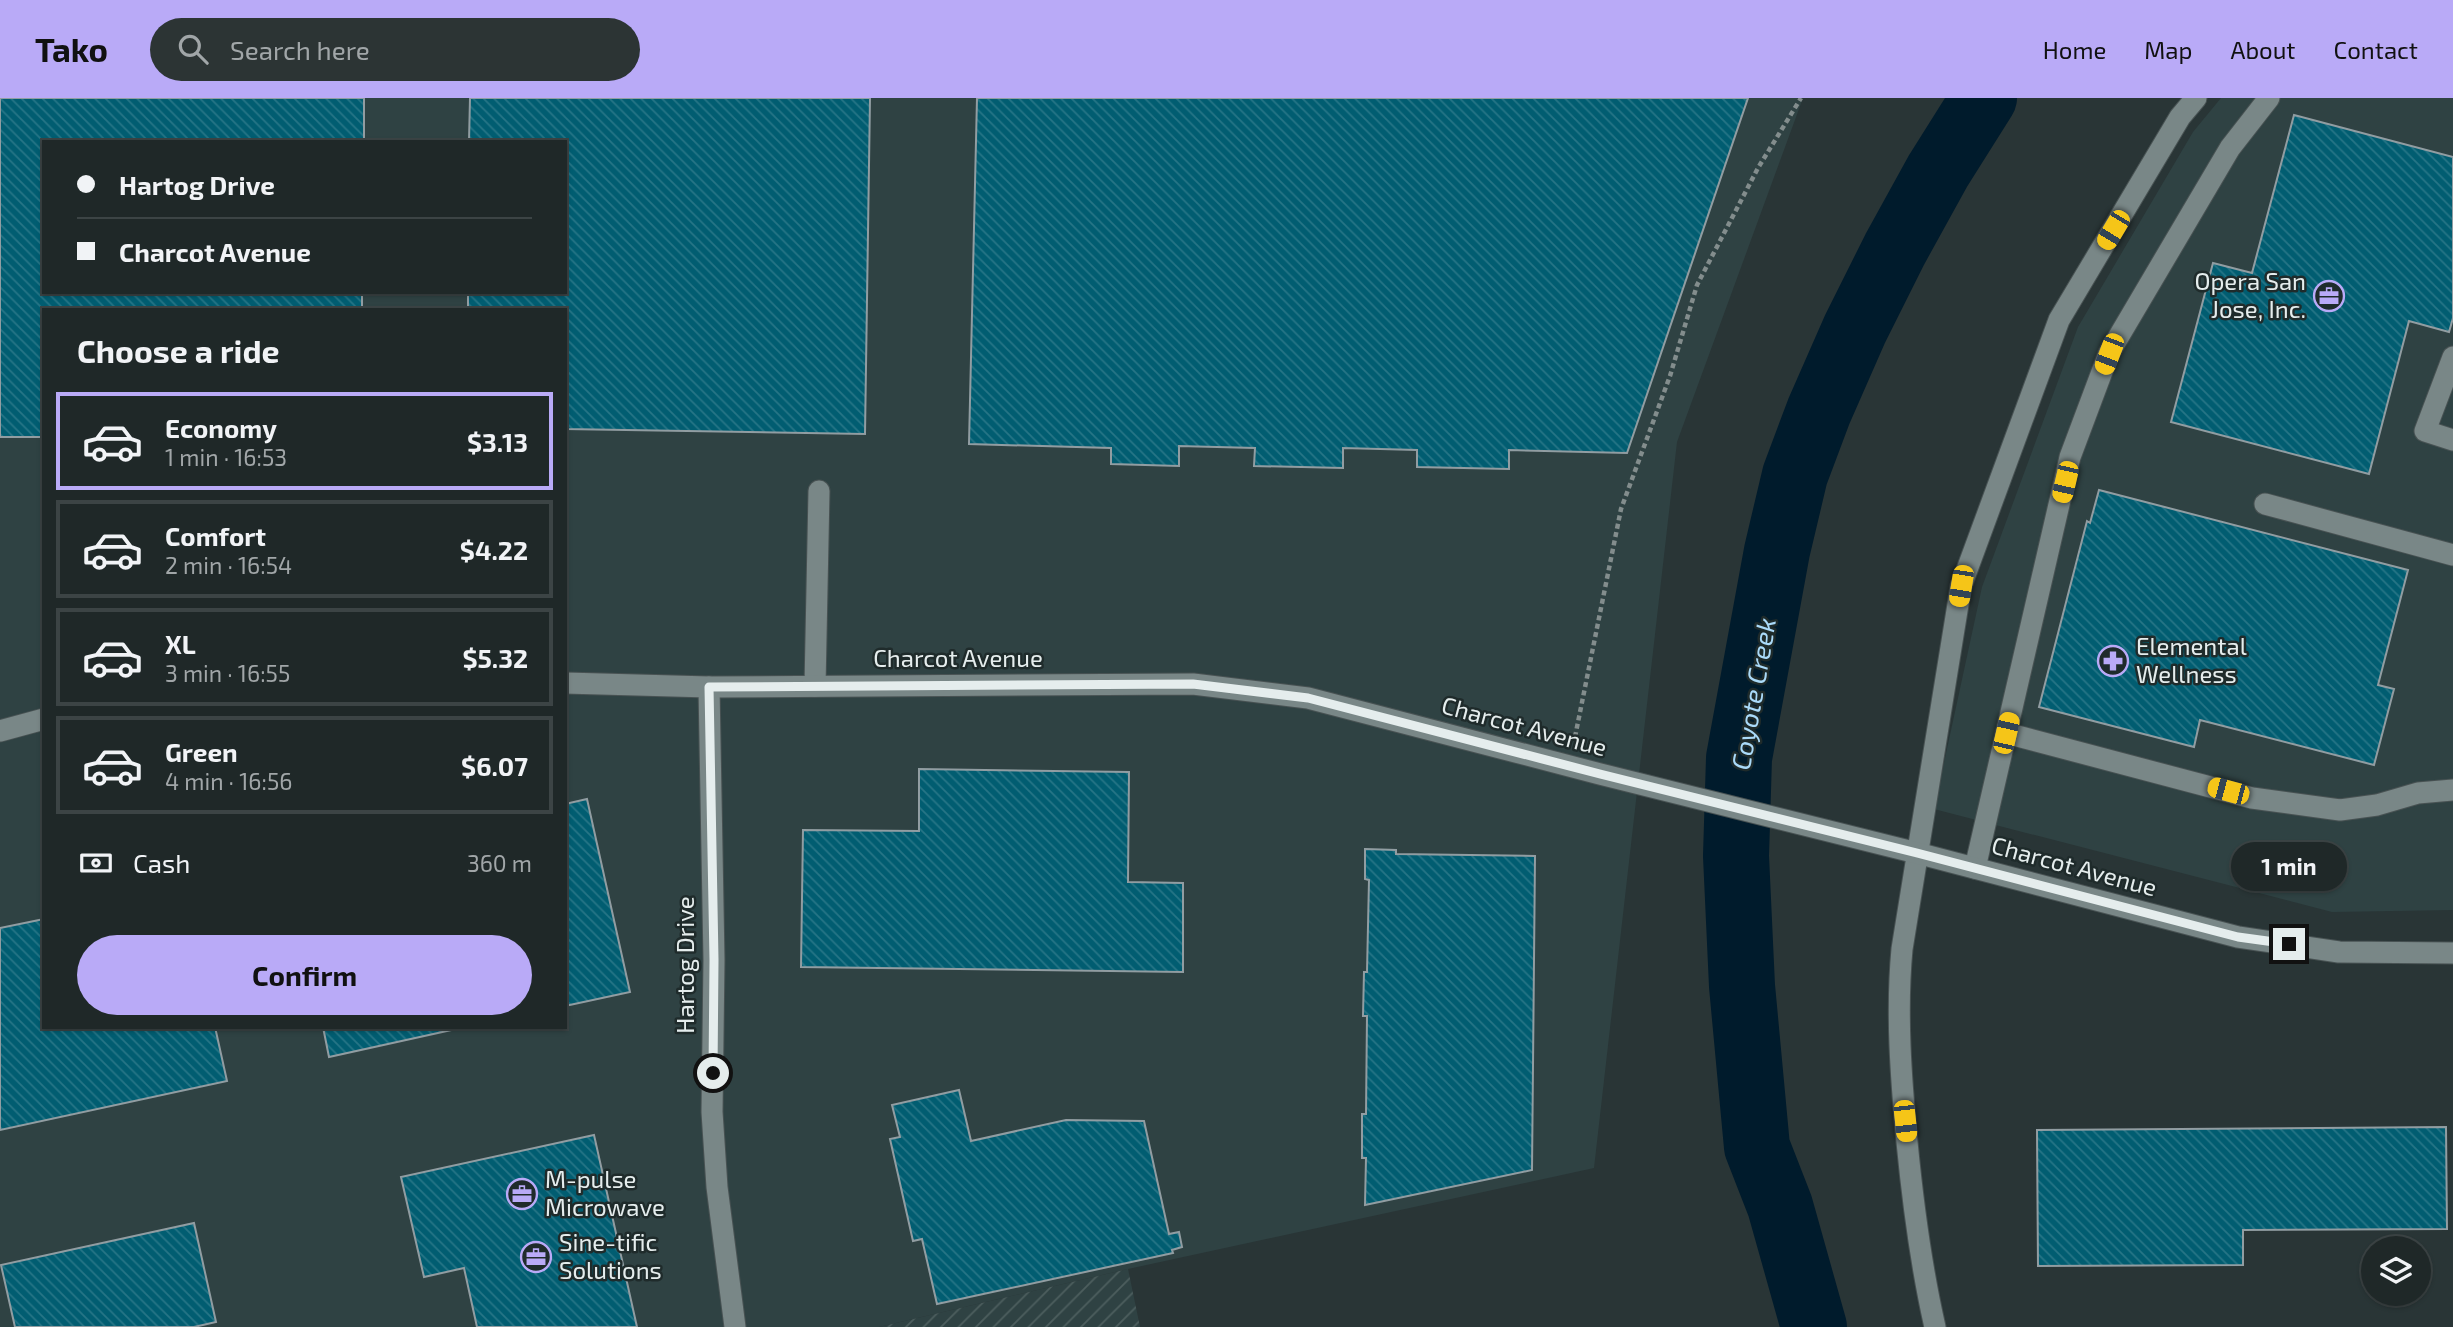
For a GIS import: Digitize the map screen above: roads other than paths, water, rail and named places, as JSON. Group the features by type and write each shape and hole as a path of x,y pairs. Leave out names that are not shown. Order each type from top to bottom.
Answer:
{"street":[{"path":"1935,1327 1912,1191 1903,1098 1899,983 1902,949 1961,586 2059,320 2180,117 2196,98"},
{"path":"1975,868 2070,457 2109,354 2230,148 2269,98"},
{"path":"2453,357 2425,431 2453,440"},
{"path":"815,686 819,491"},
{"path":"2265,504 2453,555"},
{"name":"Charcot Avenue","path":"567,682 709,687 1198,684 1308,698 2238,937 2339,952 2453,953"},
{"name":"Hartog Drive","path":"709,687 714,960 712,1112 717,1187 735,1327"},
{"path":"0,731 42,720"},
{"path":"2006,733 2252,798 2340,810 2377,805 2417,793 2453,790"}],"waterway":[{"name":"Coyote Creek","path":"1814,1327 1780,1206 1757,1147 1742,986 1736,856 1739,758 1777,551 1795,475 1819,411 1855,329 1895,249 1938,171 1984,98"}],"place":[{"name":"Opera San Jose, Inc.","path":"2329,296"},
{"name":"Elemental Wellness","path":"2113,661"},
{"name":"M-pulse Microwave","path":"522,1194"},
{"name":"Sine-tific Solutions","path":"536,1257"}]}
